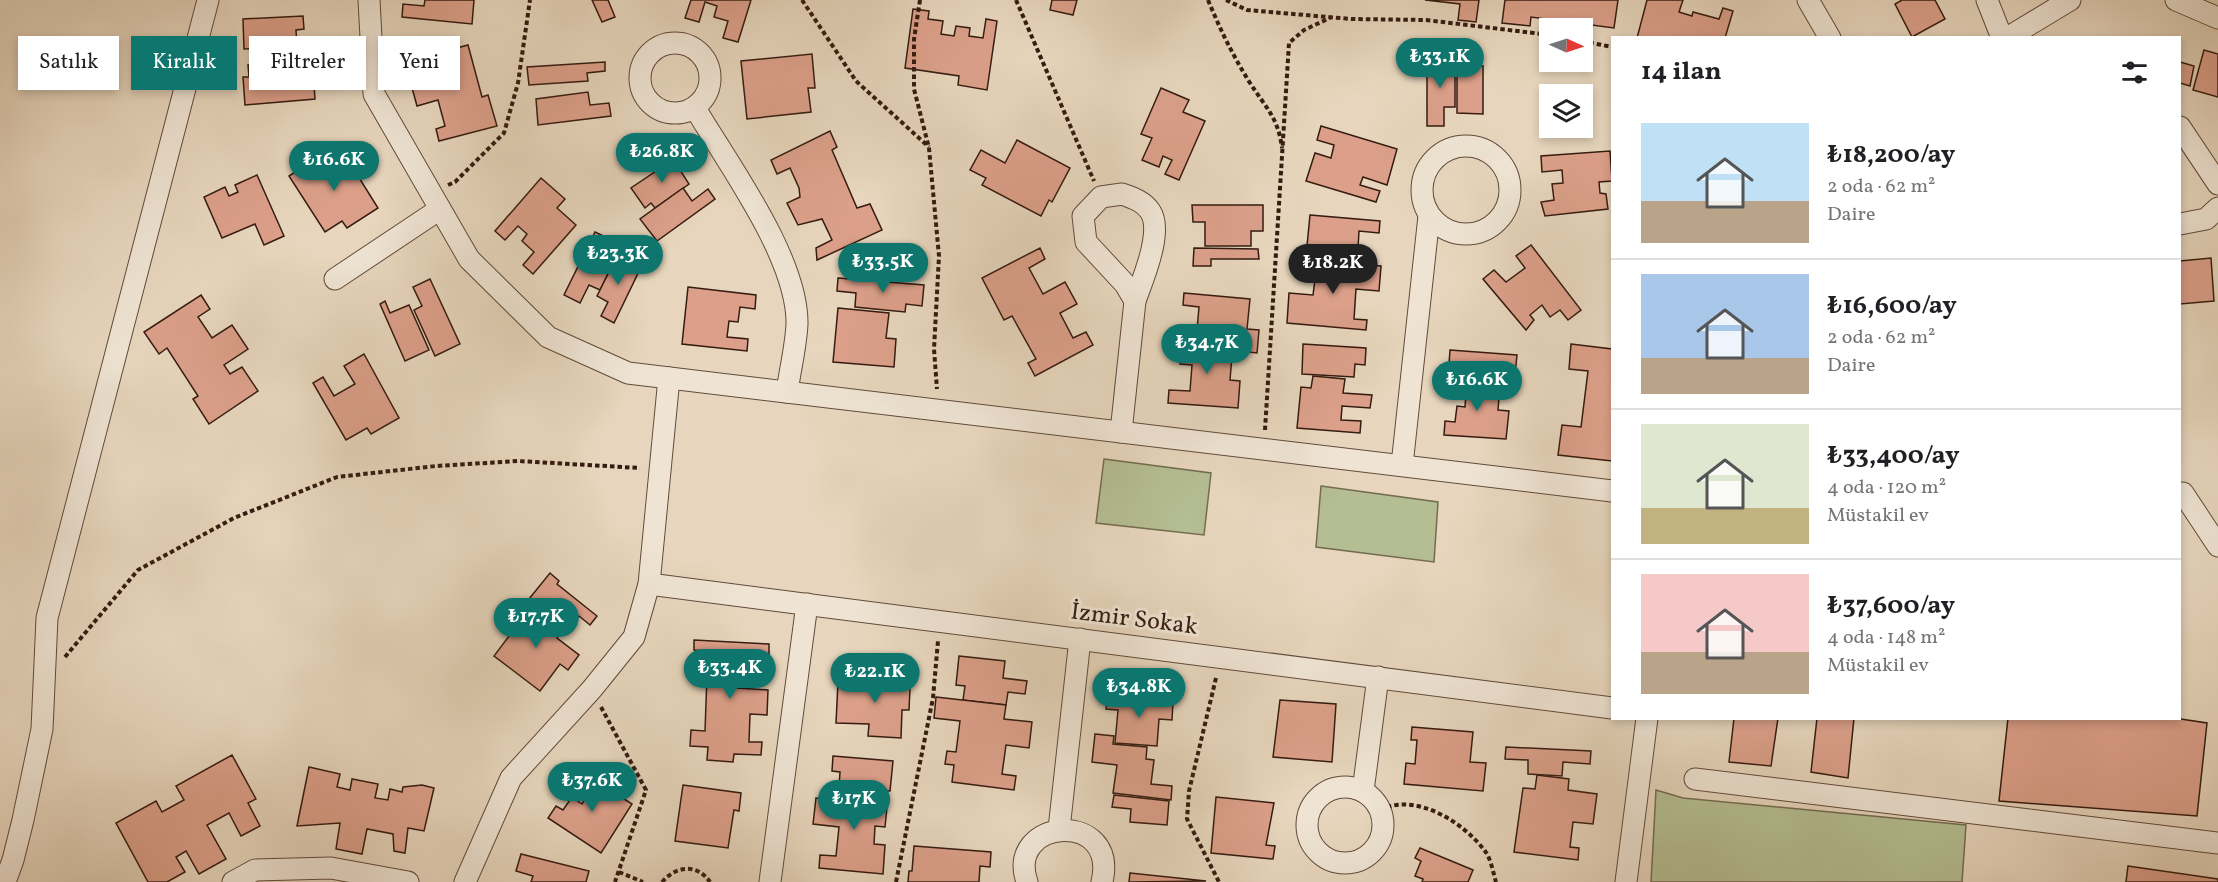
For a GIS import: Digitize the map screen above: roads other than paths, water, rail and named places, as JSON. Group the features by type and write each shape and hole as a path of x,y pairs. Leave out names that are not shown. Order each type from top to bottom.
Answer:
{"street":[{"path":"5,882 23,820 42,729 42,682 47,618 208,0"},
{"path":"369,0 374,94 469,259 548,337 628,373 1611,491"},
{"path":"1808,0 1829,36"},
{"path":"1987,0 2003,36"},
{"path":"2007,36 2070,0"},
{"path":"2176,0 2218,18"},
{"path":"695,108 781,252 791,284 797,323 787,392"},
{"path":"2181,128 2218,184"},
{"path":"1402,465 1429,216 1423,202 1421,187 1425,172 1443,152 1458,146 1473,146 1488,151 1500,161 1508,175 1509,201 1503,215 1492,226 1478,233 1463,235 1448,231 1429,216"},
{"path":"1121,432 1135,302 1155,236 1152,212 1140,201 1122,194 1101,197 1083,216 1086,242 1125,284 1135,302"},
{"path":"335,279 435,201"},
{"path":"2181,224 2206,219 2218,208"},
{"path":"465,882 511,778 592,689 634,637 649,584 660,489 657,488 658,468 669,378"},
{"path":"2183,493 2218,546"},
{"name":"İzmir Sokak","path":"649,584 1611,708"},
{"path":"770,882 807,604"},
{"path":"1059,829 1080,639"},
{"path":"1363,791 1348,787 1334,788 1322,795 1313,805 1307,825 1316,849 1325,858 1339,862 1353,862 1366,857 1382,836 1383,823 1380,810 1363,791 1378,677"},
{"path":"1626,882 1647,720"},
{"path":"1695,779 2218,843"},
{"path":"1027,882 1024,861 1030,848 1040,837 1059,829 1073,830 1086,836 1096,845 1103,858 1102,882"},
{"path":"233,882 255,870 331,868 408,882"}]}
